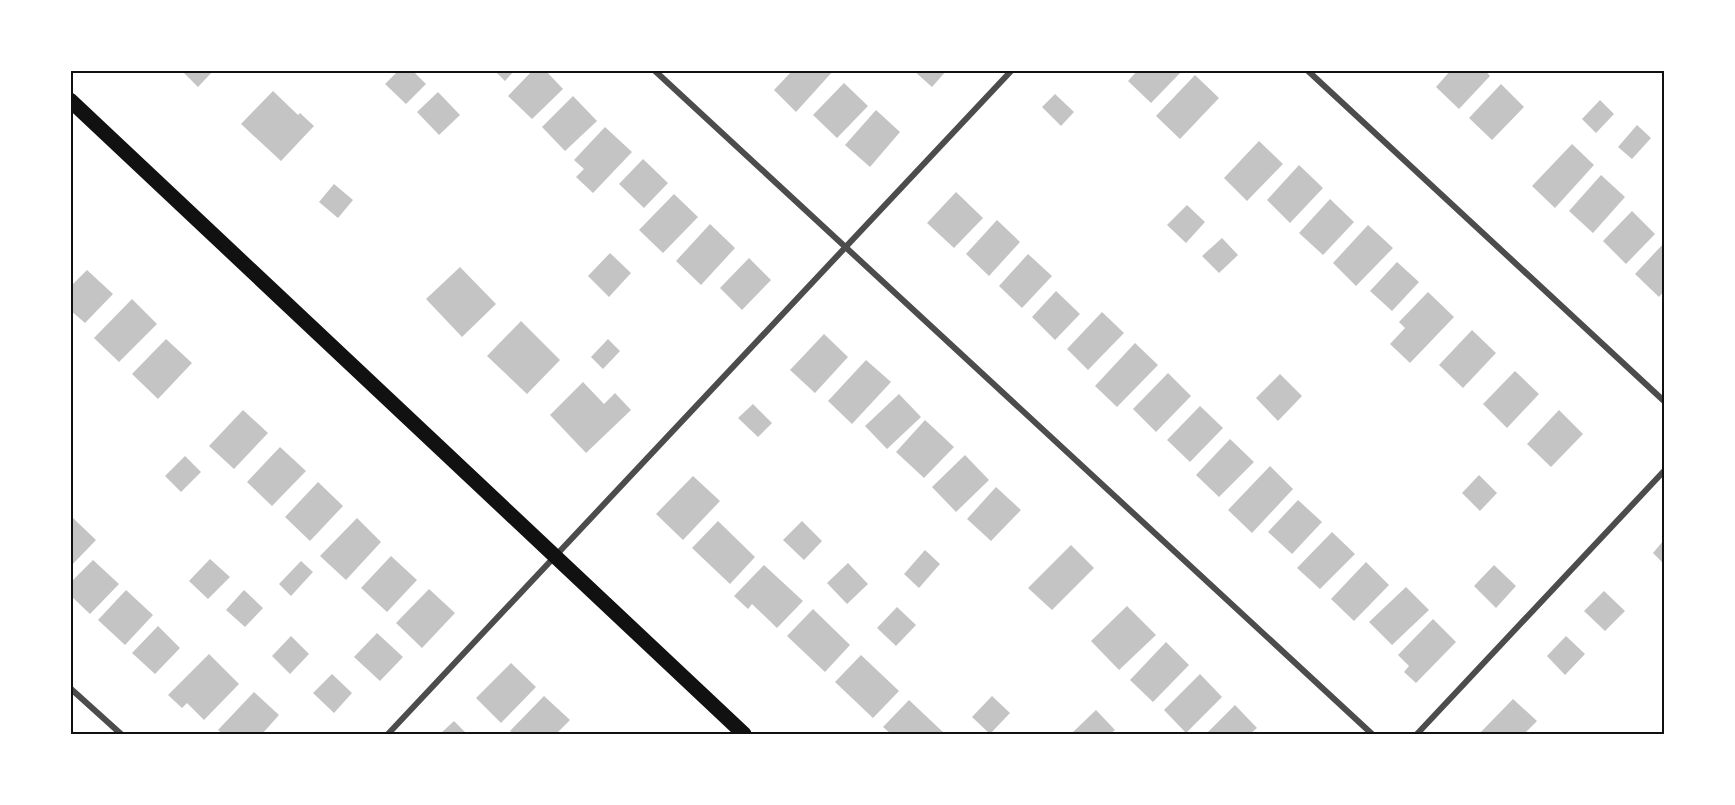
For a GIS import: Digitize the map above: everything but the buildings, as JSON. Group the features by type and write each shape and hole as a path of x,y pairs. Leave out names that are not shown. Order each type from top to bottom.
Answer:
{"main road":[{"path":"70,100 744,735"}],"street":[{"path":"654,70 1372,735"},
{"path":"388,735 1012,70"},
{"path":"1307,70 1665,401"},
{"path":"1417,735 1665,471"},
{"path":"70,687 121,735"}]}
